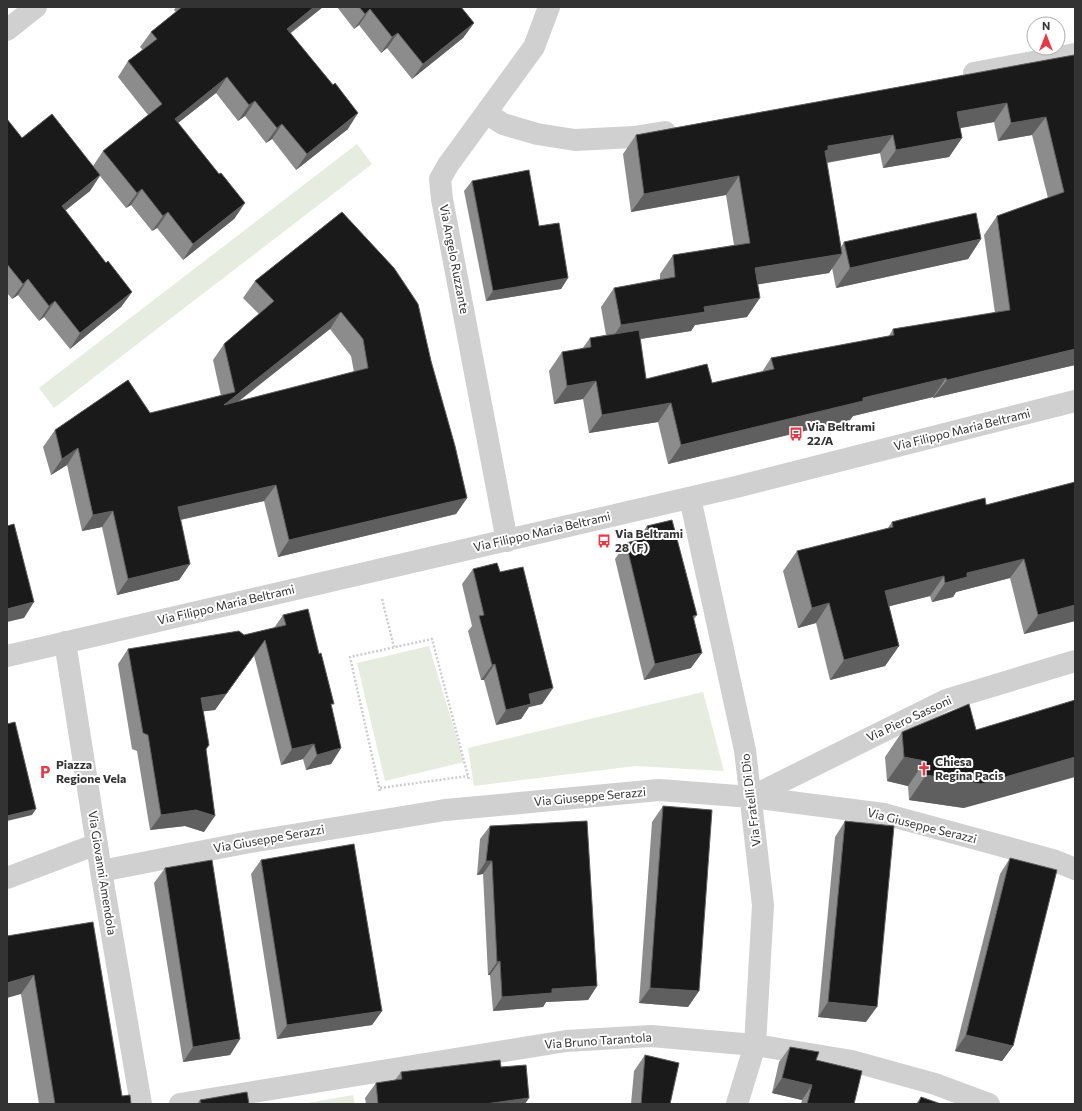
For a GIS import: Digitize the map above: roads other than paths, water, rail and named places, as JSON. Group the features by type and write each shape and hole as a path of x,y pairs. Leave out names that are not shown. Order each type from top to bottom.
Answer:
{"street":[{"path":"7,30 36,7"},
{"name":"Via Angelo Ruzzante","path":"507,541 442,199 440,179 448,165 534,47 549,7"},
{"path":"951,78 1075,54"},
{"path":"486,113 503,124 537,134 574,140 634,137 688,127"},
{"name":"Via Filippo Maria Beltrami","path":"7,656 690,498 1075,401"},
{"name":"Via Fratelli Di Dio","path":"690,498 745,750 752,797 763,905 755,1045 737,1104"},
{"name":"Via Giovanni Amendola","path":"65,642 101,871 141,1104"},
{"name":"Via Piero Sassoni","path":"752,797 946,700 1075,660"},
{"name":"Via Giuseppe Serazzi","path":"101,871 250,842 445,810 659,790 752,797 884,814 1054,860 1075,869"},
{"path":"7,878 97,844"},
{"name":"Via Bruno Tarantola","path":"180,1104 566,1041 651,1036 755,1045 852,1061 935,1084 989,1104"}],"place":[{"name":"Via Beltrami 22/A","path":"796,434"},
{"name":"Via Beltrami 28 (F)","path":"604,541"},
{"name":"Chiesa Regina Pacis","path":"924,769"},
{"name":"Piazza Regione Vela","path":"45,772"}]}
